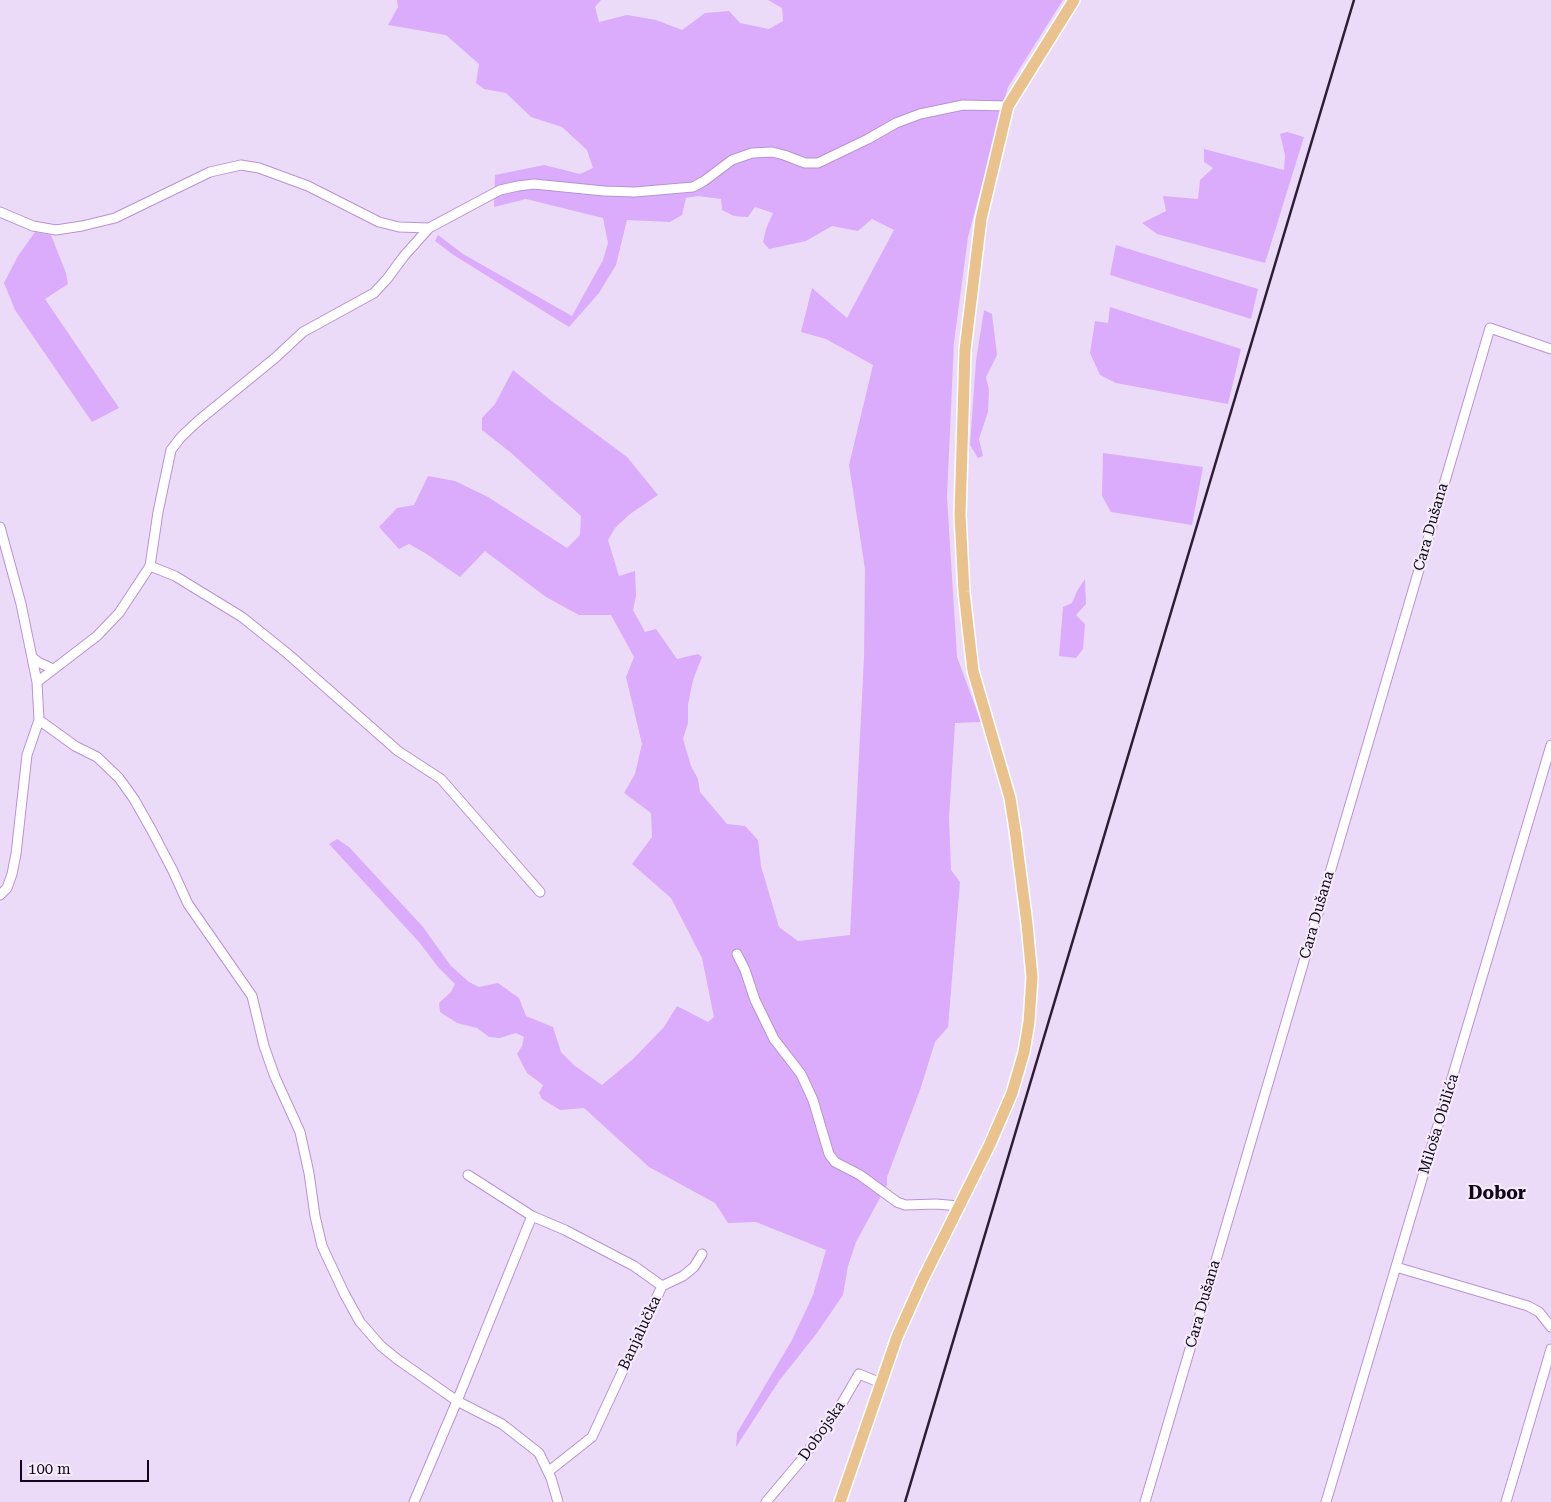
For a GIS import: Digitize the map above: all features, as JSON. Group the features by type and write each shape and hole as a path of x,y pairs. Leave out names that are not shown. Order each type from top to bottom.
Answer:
{"main road":[{"path":"840,1502 896,1337 990,1144 1012,1094 1024,1052 1029,1022 1032,977 1021,872 1010,798 973,671 964,592 960,516 966,340 980,219 1008,106 1074,0"}],"street":[{"path":"37,682 97,636 119,613 150,566 167,464 171,450 181,437 198,420 275,358 303,332 374,293 429,228 492,194 518,186 534,184 635,192 693,187 732,160 752,153 772,152 805,163 818,163 896,123 920,114 963,105 1008,106"},
{"path":"0,212 33,226 56,230 82,226 115,218 210,172 241,165 259,168 308,186 379,222 399,227 429,228"},
{"name":"Cara Dušana","path":"1145,1502 1490,328 1551,349"},
{"path":"0,527 21,604 33,658 37,682 39,720 27,755 12,874 6,888 0,895"},
{"path":"150,566 175,576 242,617 288,654 398,750 441,779 540,892"},
{"path":"33,658 53,668"},
{"path":"39,720 75,746 97,757 118,778 134,799 151,829 188,904 252,996 264,1046 275,1077 300,1132 322,1246 360,1322 381,1346 457,1401 502,1424 524,1440 538,1453 549,1471 558,1502"},
{"name":"Miloša Obilića","path":"1326,1502 1551,745"},
{"path":"737,954 745,970 755,1000 774,1039 801,1074 813,1100 829,1154 835,1162 860,1176 897,1202 905,1205 936,1204 959,1206"},
{"name":"Banjalučka","path":"468,1175 532,1216 565,1230 634,1266 662,1286 592,1437 549,1471"},
{"path":"414,1502 532,1216"},
{"path":"662,1286 683,1276 694,1267 702,1254"},
{"path":"1396,1267 1528,1306 1539,1312 1551,1327"},
{"path":"1506,1502 1551,1349"},
{"name":"Dobojska","path":"766,1502 804,1457 842,1403 859,1374 881,1382"}],"shaded area":[{"path":"397,0 601,0 595,7 599,22 627,15 656,20 682,30 705,13 729,11 740,23 769,29 783,21 782,8 768,0 1063,0 1008,87 968,237 954,342 947,497 957,657 981,722 955,723 949,818 951,870 960,882 948,1027 935,1042 920,1090 887,1177 887,1185 856,1242 848,1266 843,1295 817,1333 779,1381 736,1447 737,1433 792,1340 813,1295 826,1250 756,1222 728,1223 715,1203 649,1167 584,1108 560,1110 542,1099 539,1093 543,1085 527,1073 517,1054 522,1046 524,1037 516,1033 500,1038 489,1037 477,1028 457,1023 440,1012 439,1003 451,992 455,984 329,844 337,839 349,847 423,927 451,966 469,982 479,987 498,983 519,998 526,1016 553,1027 561,1052 575,1066 602,1085 633,1059 664,1027 677,1006 708,1022 714,1017 702,958 671,898 632,864 652,837 651,813 624,793 635,774 642,744 626,677 634,657 611,615 579,615 546,597 485,551 460,577 409,544 399,549 379,527 397,508 414,505 428,476 455,481 488,497 567,548 580,535 581,516 510,452 482,430 482,418 495,404 513,370 627,457 658,495 630,514 615,528 608,540 619,576 635,571 636,596 633,610 645,632 656,629 677,659 698,654 702,657 693,680 688,705 688,723 683,739 691,766 698,779 700,792 727,824 745,826 758,840 761,866 779,927 798,941 850,935 864,657 865,569 849,465 873,365 826,339 801,332 812,288 847,318 894,230 872,219 858,231 832,226 806,241 769,249 763,242 773,213 755,207 748,217 734,216 722,210 721,199 698,196 686,198 682,215 670,222 627,220 616,265 599,293 569,327 452,254 435,241 438,235 463,254 572,316 603,260 608,243 603,218 526,199 494,207 495,175 544,165 580,174 593,168 587,150 562,127 531,117 506,93 484,89 476,83 479,64 446,35 388,25 398,7"},
{"path":"1287,132 1304,137 1265,263 1157,234 1142,223 1166,211 1163,196 1198,199 1200,180 1213,168 1204,162 1204,149 1284,170 1285,155 1280,134"},
{"path":"35,232 51,235 66,273 68,284 45,299 119,408 92,422 15,310 4,283 18,256"},
{"path":"1116,245 1258,289 1251,319 1110,275"},
{"path":"1110,307 1241,349 1228,404 1116,383 1100,375 1090,353 1095,321 1108,323"},
{"path":"984,310 992,314 997,355 986,377 989,390 988,412 979,439 983,456 978,458 970,445 976,361"},
{"path":"1103,453 1203,467 1192,525 1111,512 1102,496"},
{"path":"1085,579 1086,604 1076,615 1085,624 1083,649 1076,658 1059,656 1063,607 1072,603"}],"railway":[{"path":"905,1502 1354,0"}],"district":[{"name":"Dobor","path":"1497,1194"}]}
